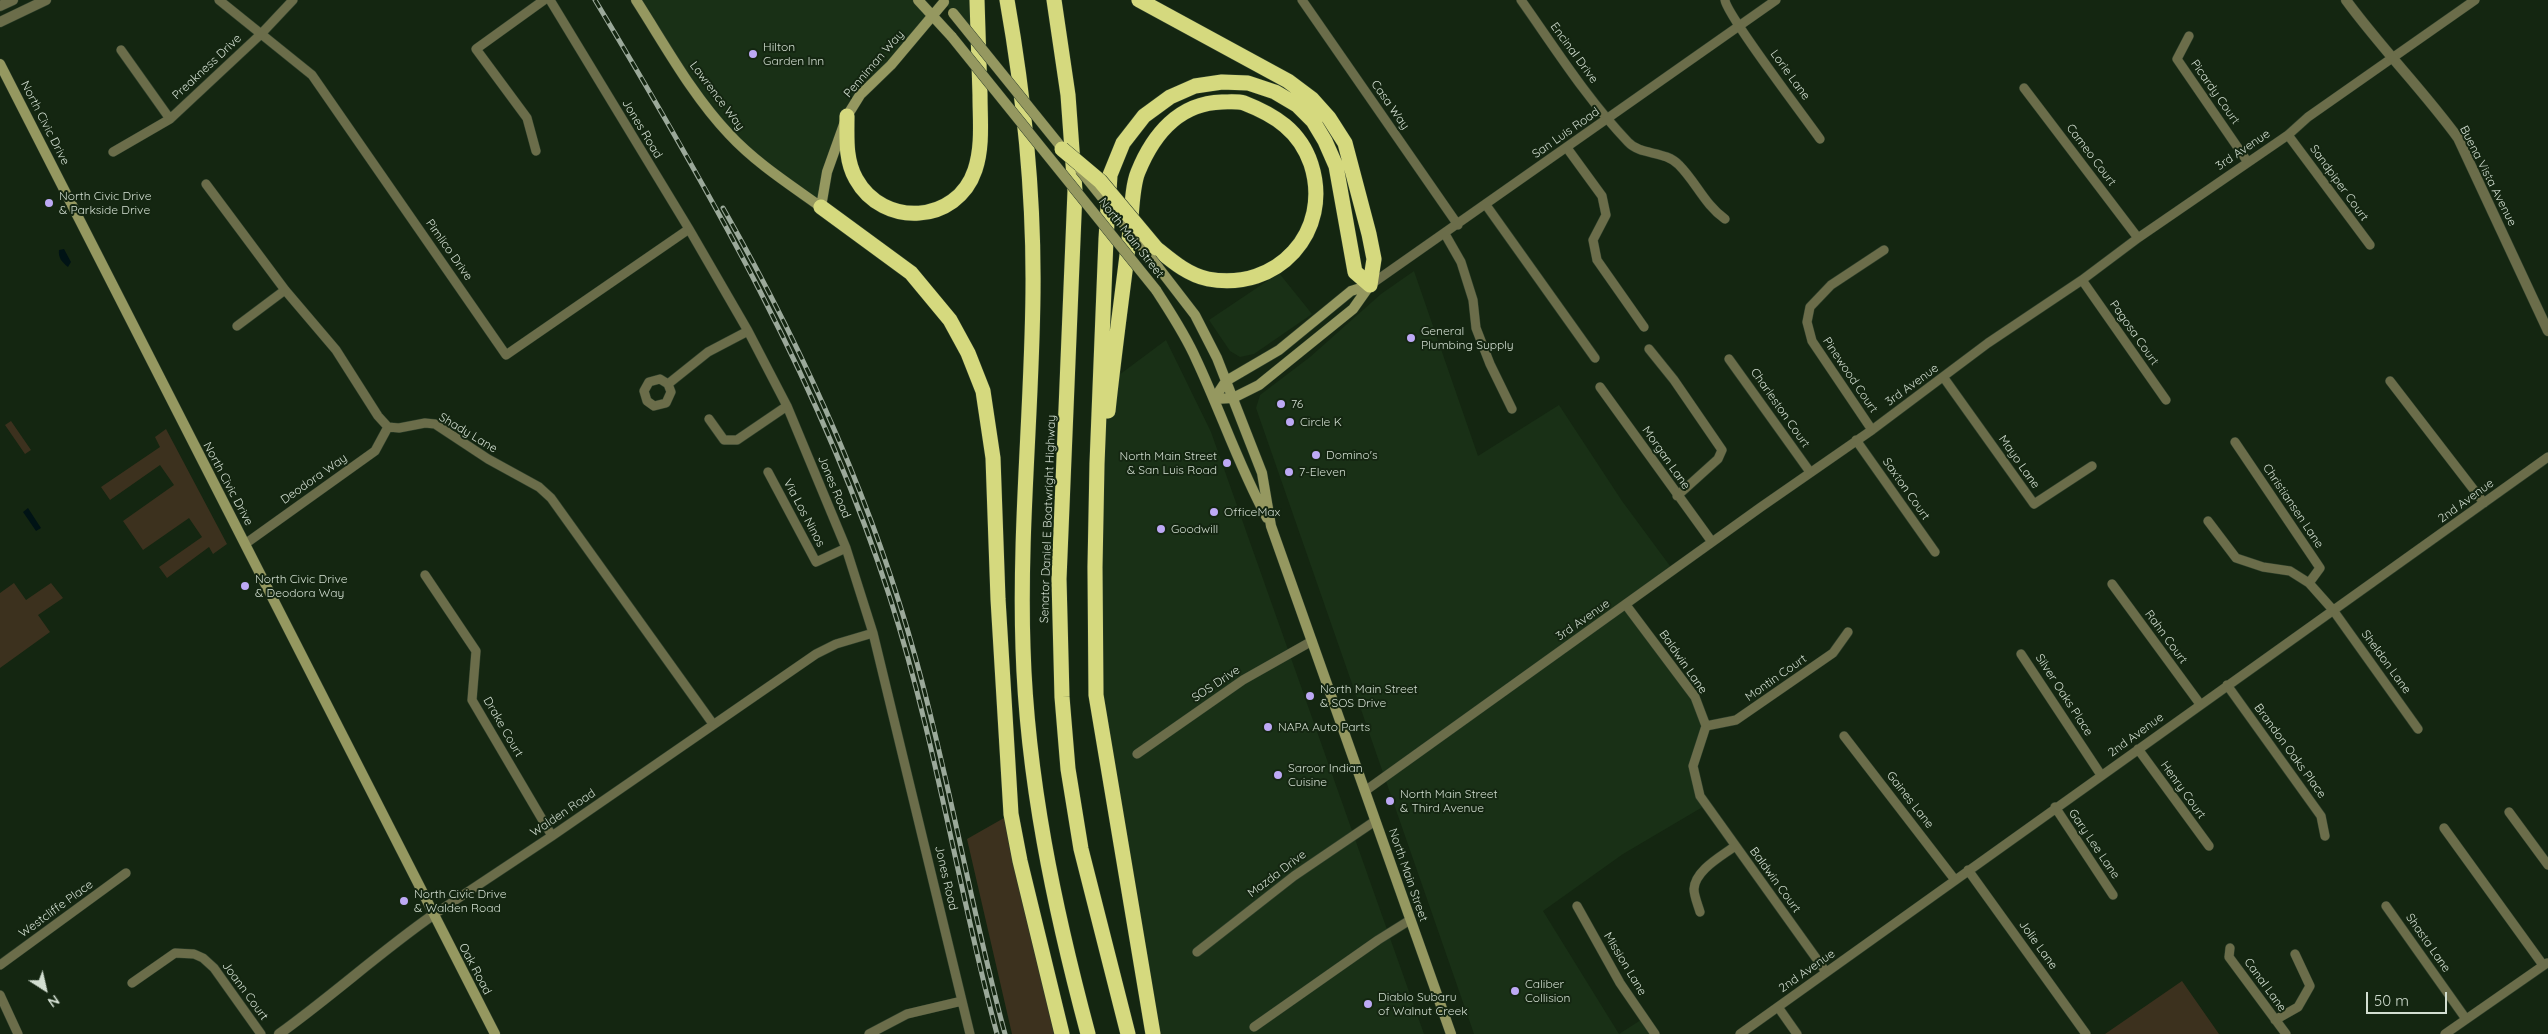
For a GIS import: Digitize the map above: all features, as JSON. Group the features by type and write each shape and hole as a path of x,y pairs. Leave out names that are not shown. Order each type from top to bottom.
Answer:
{"highway":[{"path":"847,116 847,154 855,178 868,196 881,206 900,213 919,214 943,207 963,192 975,171 981,143 977,0"},
{"name":"Senator Daniel E Boatwright Highway","path":"1007,0 1026,148 1032,243 1032,338 1022,554 1025,697 1034,777 1047,863 1088,1034"},
{"name":"Senator Daniel E Boatwright Highway","path":"1054,0 1068,95 1075,191 1059,579 1063,714 1068,770 1081,850 1128,1034"},
{"path":"1139,0 1288,81 1312,99 1329,118 1345,143 1369,234 1374,259 1370,285"},
{"path":"1152,1034 1096,695 1095,567 1097,464 1110,175 1123,143 1144,116 1170,96 1195,86 1222,82 1248,83 1275,92 1297,105 1313,121 1329,149 1336,166 1355,272 1370,285"},
{"path":"1062,149 1100,182 1156,248 1192,274 1222,280 1238,281 1251,277 1284,261 1298,246 1310,228 1317,194 1315,177 1307,153 1291,129 1270,113 1240,102 1207,102 1178,114 1155,137 1137,174 1107,421 1097,464"},
{"path":"822,207 911,273 950,320 968,353 983,391 993,458 998,599 1011,814 1020,861 1062,1034"}],"main road":[{"name":"Lawrence Way","path":"636,0 698,94 728,134 762,165 822,207"},
{"name":"North Main Street","path":"918,0 952,37 1156,290 1186,338 1214,399 1246,480 1271,526 1451,1034"},
{"name":"Penniman Way","path":"822,207 828,172 847,116 860,95 891,65 943,1"},
{"name":"North Main Street","path":"943,1 1158,266 1195,315 1212,347 1262,473 1271,526"},
{"name":"North Civic Drive","path":"0,64 433,915"},
{"name":"San Luis Road","path":"1214,399 1226,381 1279,350 1351,291 1370,285"},
{"name":"San Luis Road","path":"1214,399 1233,398 1260,385 1346,316 1370,285"},
{"name":"Oak Road","path":"433,915 495,1034"}],"street":[{"path":"0,6 13,0"},
{"path":"0,22 46,0"},
{"name":"Pimlico Drive","path":"219,0 312,75 506,355 689,228"},
{"name":"Preakness Drive","path":"113,152 170,119 261,34 293,0"},
{"path":"536,151 527,118 476,49 544,0"},
{"name":"Jones Road","path":"550,0 689,228 748,331 787,406 846,548 873,633 970,1034"},
{"name":"Casa Way","path":"1302,0 1458,225"},
{"name":"Encinal Drive","path":"1521,0 1607,119 1634,148 1664,154 1678,164 1714,210 1725,219"},
{"name":"Lorie Lane","path":"1725,0 1725,4 1740,26 1820,139"},
{"name":"San Luis Road","path":"1370,285 1776,0"},
{"name":"Buena Vista Avenue","path":"2346,0 2391,59 2434,106 2458,138 2548,331"},
{"name":"3rd Avenue","path":"1365,791 1810,472 1872,430 1944,378 1988,343 2082,280 2247,161 2288,135 2308,117 2475,0"},
{"name":"Picardy Court","path":"2189,36 2177,59 2247,161"},
{"path":"121,50 170,119"},
{"name":"Cameo Court","path":"2024,88 2138,238"},
{"name":"Sandpiper Court","path":"2288,135 2370,245"},
{"path":"1567,148 1602,196 1606,215 1593,240 1598,260 1644,327"},
{"path":"206,184 286,290 336,350 378,416 388,426"},
{"path":"1486,205 1595,358"},
{"path":"1445,234 1461,262 1473,300 1476,328 1490,364 1512,409"},
{"name":"Pinewood Court","path":"1872,430 1812,341 1807,322 1810,307 1831,285 1884,250"},
{"name":"Pagosa Court","path":"2082,280 2166,400"},
{"path":"237,326 286,290"},
{"path":"668,384 708,352 748,331"},
{"path":"1649,349 1674,380 1722,450 1718,459 1677,496"},
{"name":"Charleston Court","path":"1729,359 1810,472"},
{"name":"Mayo Lane","path":"1944,378 2034,504 2092,466"},
{"path":"2390,381 2484,503"},
{"name":"Morgan Lane","path":"1600,387 1712,542"},
{"path":"709,419 724,440 737,440 787,406"},
{"name":"Shady Lane","path":"388,426 399,428 425,423 435,424 488,460 539,487 551,498 713,724"},
{"name":"Deodora Way","path":"245,544 375,451 388,426"},
{"name":"Saxton Court","path":"1856,440 1935,552"},
{"name":"Christiansen Lane","path":"2235,442 2320,568 2309,584"},
{"name":"2nd Avenue","path":"1740,1034 2055,807 2548,457"},
{"name":"Via Los Ninos","path":"768,472 816,562 846,548"},
{"name":"Sheldon Lane","path":"2208,520 2236,558 2263,567 2290,571 2309,584 2333,610 2418,729"},
{"name":"Drake Court","path":"425,575 476,651 472,700 552,836"},
{"name":"Rahn Court","path":"2112,584 2200,704"},
{"name":"Baldwin Lane","path":"1626,604 1695,697 1706,726"},
{"name":"Montin Court","path":"1706,726 1736,720 1833,653 1848,632"},
{"name":"Walden Road","path":"279,1034 318,1006 380,953 433,915 552,836 816,654 836,644 873,633"},
{"name":"SOS Drive","path":"1137,754 1242,680 1312,641"},
{"name":"Silver Oaks Place","path":"2021,654 2101,775"},
{"name":"Brandon Oaks Place","path":"2227,685 2321,816 2325,836"},
{"path":"1706,726 1693,766 1700,796 1735,846"},
{"name":"Gaines Lane","path":"1844,736 1955,880"},
{"name":"Henry Court","path":"2138,749 2209,846"},
{"name":"Gary Lee Lane","path":"2055,807 2113,895"},
{"path":"2509,812 2548,864"},
{"name":"Mazda Drive","path":"1197,952 1294,876 1375,821"},
{"path":"2444,828 2546,964 2445,1034"},
{"name":"Baldwin Court","path":"1700,912 1694,890 1696,882 1702,872 1735,846 1826,972"},
{"name":"Jolie Lane","path":"1968,870 2086,1034"},
{"name":"Westcliffe Place","path":"0,965 126,873"},
{"name":"Mission Lane","path":"1576,906 1620,983 1655,1034"},
{"name":"Shasta Lane","path":"2386,906 2466,1020"},
{"path":"1254,1027 1378,940 1410,920"},
{"name":"Canal Lane","path":"2230,948 2230,956 2274,1020 2286,1034"},
{"name":"Joann Court","path":"132,983 175,953 194,954 203,958 214,968 261,1034"},
{"path":"2274,1020 2298,1007 2310,986 2294,954"},
{"path":"0,995 18,1034"},
{"path":"870,1034 907,1014 962,1001"},
{"path":"1778,1007 1797,1034"}],"shaded area":[{"path":"636,0 918,0 933,15 847,116 821,207 728,134"},
{"path":"942,0 978,0 980,47 953,13"},
{"path":"64,249 71,262 68,267 62,262 59,255 59,250"},
{"path":"1414,271 1478,456 1559,405 1622,501 1673,570 1626,605 1695,697 1706,726 1693,766 1706,805 1623,854 1543,911 1619,1034 1474,1034 1256,408 1260,395 1310,357 1381,294"},
{"path":"1279,273 1312,314 1254,354 1240,357 1230,351 1209,320"},
{"path":"1166,340 1211,432 1424,1034 1153,1034 1096,695 1097,464 1107,421 1111,381"},
{"path":"11,421 31,450 25,454 5,425"},
{"path":"166,429 227,544 213,554 209,547 167,578 159,567 202,537 189,518 143,550 123,521 174,485 160,465 110,500 101,487 160,447 155,437"},
{"path":"28,508 41,528 36,531 23,512"},
{"path":"14,583 26,600 51,583 63,598 38,615 50,632 0,668 0,593"},
{"path":"1011,814 1062,1034 1012,1034 967,839"},
{"path":"2182,981 2219,1034 2105,1034"},
{"path":"1644,1018 1655,1034 1619,1034"}],"railway":[{"path":"595,0 680,144 760,291 797,366 831,442 862,519 890,598 921,706 970,925 997,1034"},
{"path":"723,208 781,316 833,426 878,540 898,598 928,703 1005,1034"}],"place":[{"name":"Hilton Garden Inn","path":"753,54"},
{"name":"North Civic Drive & Parkside Drive","path":"49,203"},
{"name":"General Plumbing Supply","path":"1411,338"},
{"name":"76","path":"1281,404"},
{"name":"Circle K","path":"1290,422"},
{"name":"Domino's","path":"1316,455"},
{"name":"North Main Street & San Luis Road","path":"1227,463"},
{"name":"7-Eleven","path":"1289,472"},
{"name":"OfficeMax","path":"1214,512"},
{"name":"Goodwill","path":"1161,529"},
{"name":"North Civic Drive & Deodora Way","path":"245,586"},
{"name":"North Main Street & SOS Drive","path":"1310,696"},
{"name":"NAPA Auto Parts","path":"1268,727"},
{"name":"Saroor Indian Cuisine","path":"1278,775"},
{"name":"North Main Street & Third Avenue","path":"1390,801"},
{"name":"North Civic Drive & Walden Road","path":"404,901"},
{"name":"Caliber Collision","path":"1515,991"},
{"name":"Diablo Subaru of Walnut Creek","path":"1368,1004"}]}
